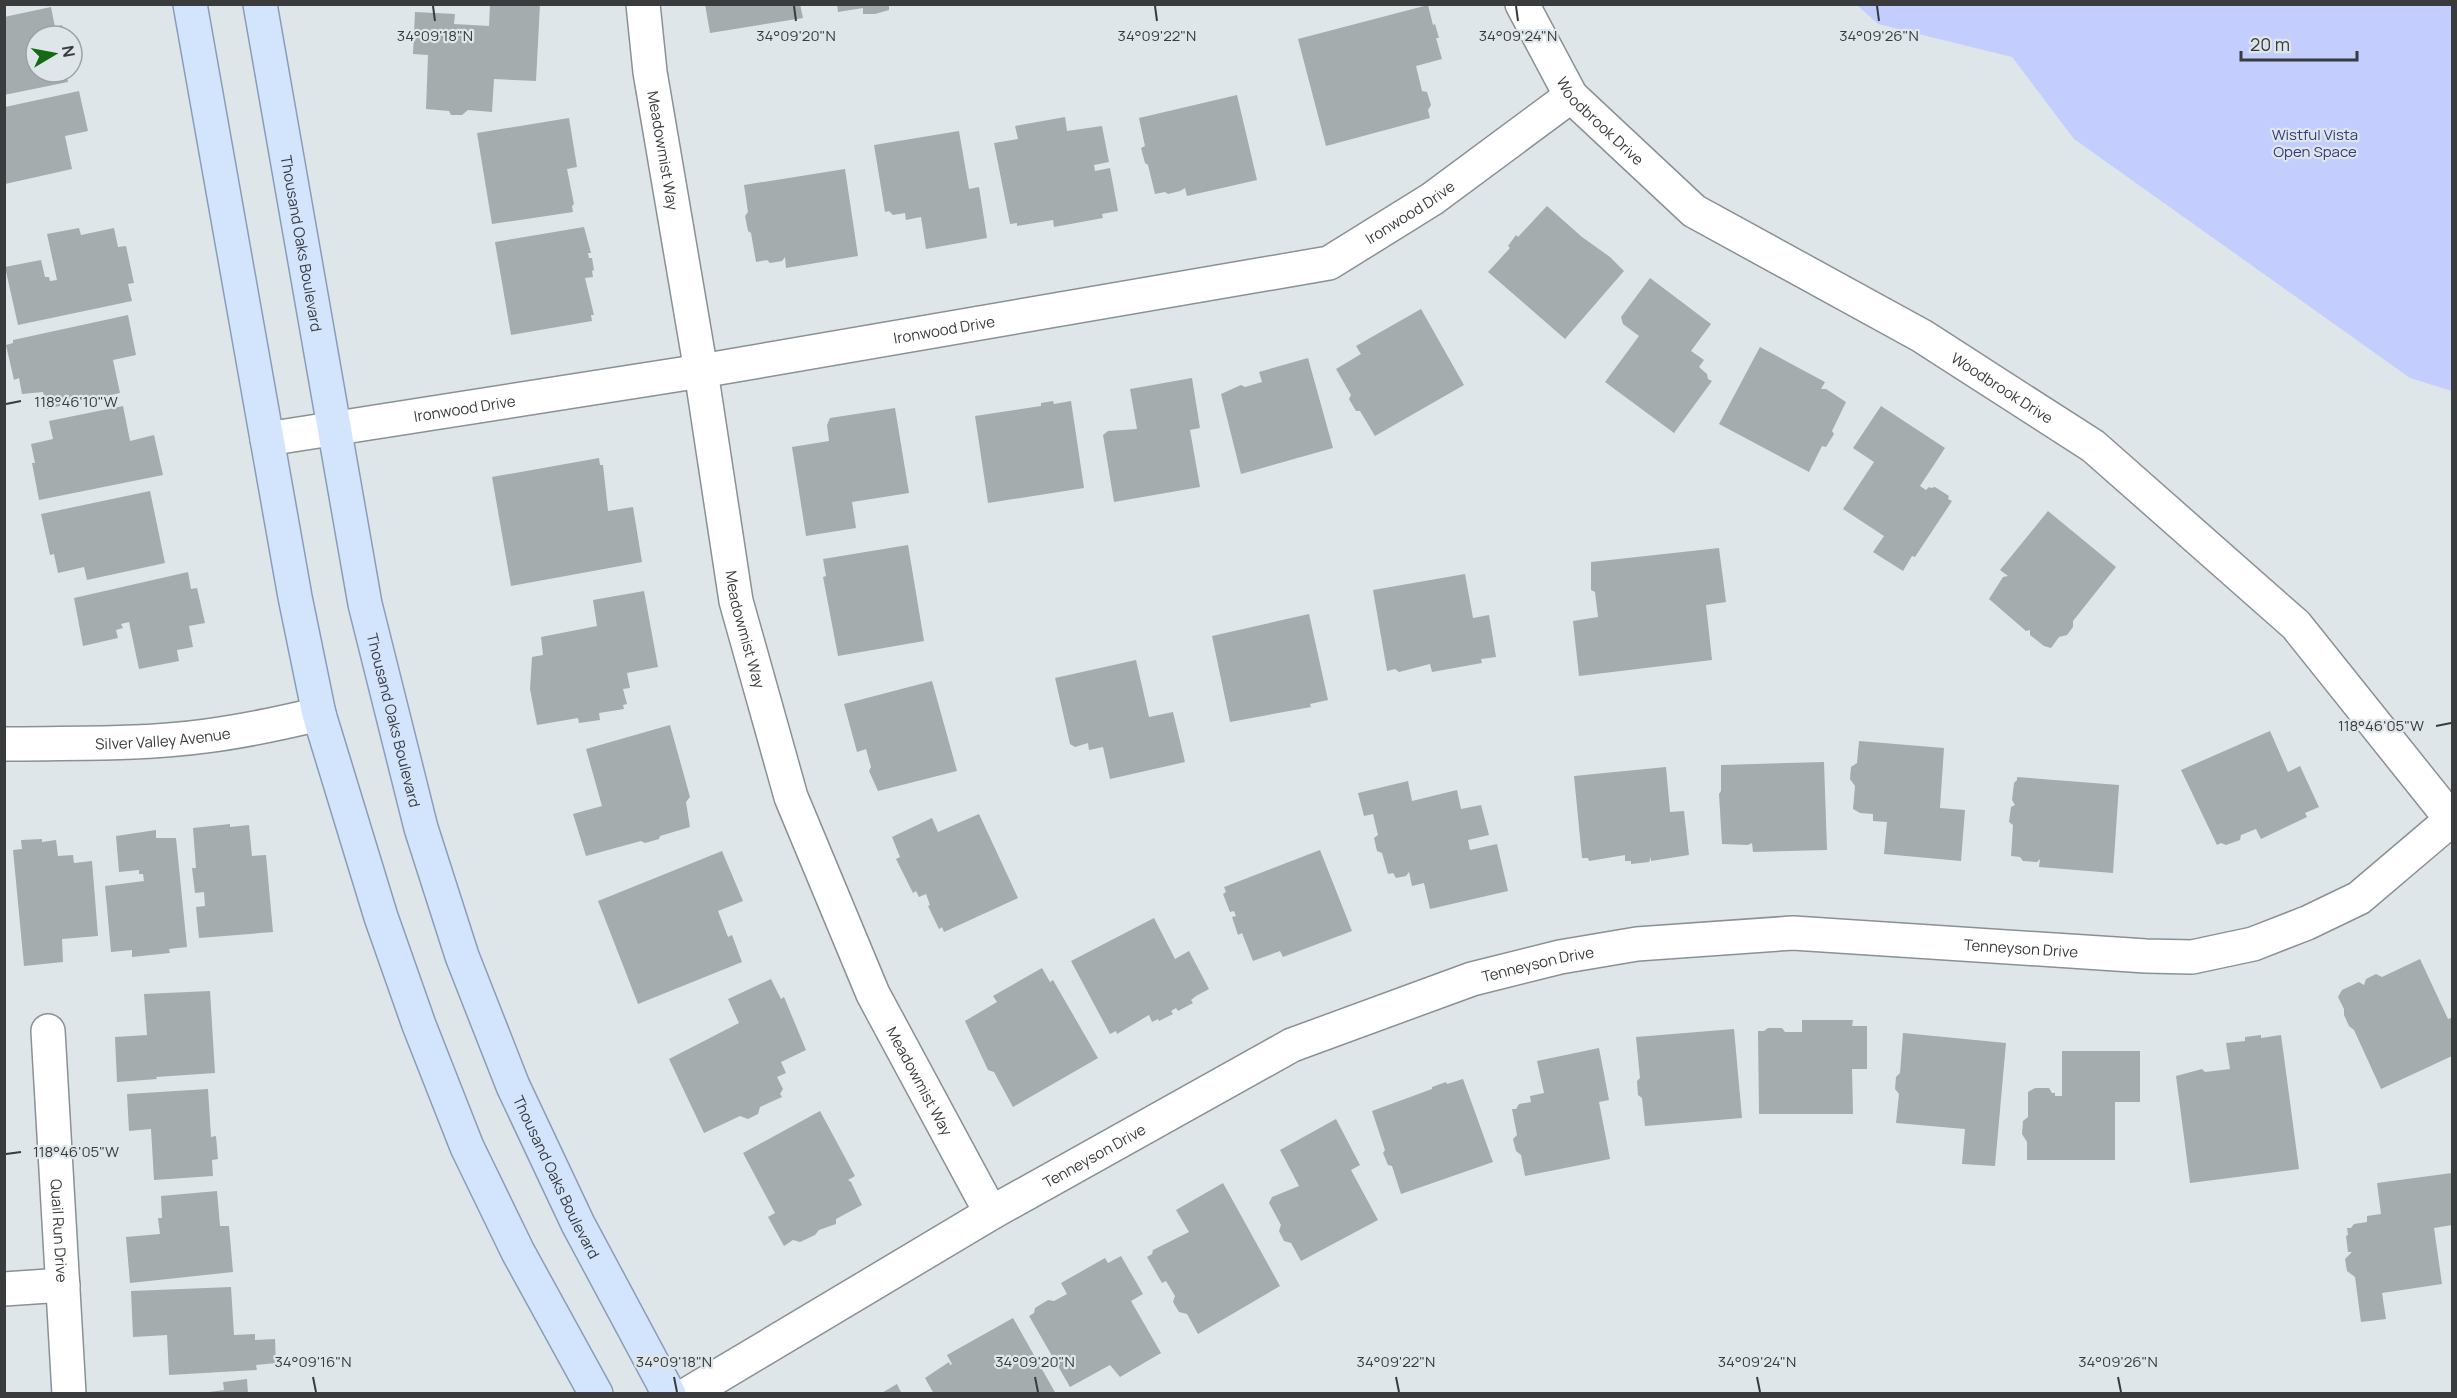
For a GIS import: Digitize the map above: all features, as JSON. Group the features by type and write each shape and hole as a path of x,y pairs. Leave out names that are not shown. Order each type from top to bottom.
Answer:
{"main road":[{"path":"190,4 295,597 319,714 389,938 419,1025 467,1147 518,1252 596,1394"},
{"name":"Thousand Oaks Boulevard","path":"260,4 364,603 421,828 462,956 513,1086 578,1224 669,1394"}],"street":[{"name":"Meadowmist Way","path":"643,4 650,72 701,371 736,601 790,797 873,994 991,1213"},
{"name":"Woodbrook Drive","path":"1522,4 1571,96 1694,211 1922,336 2093,446 2296,625 2452,820"},
{"name":"Ironwood Drive","path":"267,439 701,371 1329,263 1432,199 1571,96"},
{"name":"Silver Valley Avenue","path":"4,744 131,741 205,736 272,725 319,714"},
{"name":"Tenneyson Drive","path":"688,1394 991,1213 1292,1045 1472,979 1560,957 1636,944 1793,933 2192,957 2253,944 2307,923 2359,898 2452,820"},
{"name":"Quail Run Drive","path":"48,1031 69,1394"},
{"path":"4,1289 63,1286"}],"green space":[{"name":"Wistful Vista Open Space","path":"1857,5 2452,5 2452,391 2410,378 2074,139 2012,57 1878,24"}],"building":[{"path":"490,4 540,4 536,81 494,79 492,112 468,110 462,115 451,115 449,111 426,109 428,55 413,54 415,12 455,14 454,24 489,26"},
{"path":"705,4 800,4 803,18 710,33"},
{"path":"837,4 889,4 889,10 875,14 863,14 863,8 838,12"},
{"path":"1428,5 1439,38 1436,38 1442,59 1416,66 1422,91 1427,92 1431,105 1428,110 1430,118 1326,146 1298,39"},
{"path":"51,7 54,24 24,24 24,84 58,84 4,95 4,17"},
{"path":"79,91 88,131 65,136 72,169 5,184 5,107"},
{"path":"1237,95 1257,180 1187,196 1185,188 1168,194 1165,192 1155,194 1141,148 1145,146 1139,118"},
{"path":"1065,117 1067,131 1102,126 1109,162 1094,165 1095,171 1110,168 1118,211 1102,214 1103,218 1054,227 1053,220 1017,226 1017,223 1010,224 994,143 1018,139 1015,126"},
{"path":"569,118 577,167 567,169 574,204 573,212 492,224 477,133"},
{"path":"959,131 969,189 979,187 987,238 926,249 921,217 906,220 905,213 893,215 889,211 885,212 874,145"},
{"path":"845,169 858,256 786,268 785,257 782,261 756,262 751,233 748,231 745,216 748,212 744,185"},
{"path":"1547,206 1624,271 1565,339 1488,272 1510,248 1508,246 1516,235 1518,237"},
{"path":"584,227 591,253 588,253 589,258 592,258 594,270 592,271 593,277 585,278 594,315 591,315 592,321 511,335 495,242"},
{"path":"79,228 81,235 114,228 118,247 126,246 134,283 128,284 132,301 18,325 5,267 41,260 45,277 49,277 50,281 57,280 47,234"},
{"path":"1650,278 1711,324 1691,351 1704,360 1699,367 1712,381 1674,433 1605,382 1639,336 1623,324 1621,317"},
{"path":"1421,309 1464,385 1375,436 1360,411 1356,411 1349,399 1351,395 1336,369 1361,354 1356,346"},
{"path":"128,315 136,355 113,360 120,393 46,409 43,392 22,394 19,378 14,380 6,345 13,343 13,340"},
{"path":"1760,347 1825,382 1821,389 1826,389 1846,402 1832,431 1834,434 1826,447 1822,446 1809,472 1719,424"},
{"path":"1308,358 1333,448 1241,474 1221,394 1241,385 1245,387 1262,382 1259,372"},
{"path":"1192,378 1200,428 1190,430 1200,487 1114,502 1103,435 1108,431 1137,429 1130,389"},
{"path":"1053,401 1054,404 1071,401 1084,488 988,503 975,416 1041,406 1041,403"},
{"path":"123,406 130,441 154,435 163,475 39,500 31,444 53,439 49,421"},
{"path":"1881,406 1945,448 1920,486 1926,490 1929,487 1935,487 1949,496 1948,499 1952,501 1915,557 1912,556 1903,571 1873,552 1884,536 1843,509 1874,462 1853,448"},
{"path":"895,408 909,493 852,502 856,528 806,536 792,447 829,441 827,425 830,418"},
{"path":"599,458 600,465 603,465 608,511 633,507 642,562 511,586 492,477"},
{"path":"150,491 165,563 87,580 84,567 58,573 54,554 50,555 41,514"},
{"path":"2048,511 2116,567 2073,621 2073,627 2067,635 2059,637 2051,648 2044,646 2030,635 2030,630 2026,631 1989,599 2003,577 2008,576 2000,570"},
{"path":"908,545 924,641 838,656 823,577 826,576 823,559"},
{"path":"1719,548 1726,602 1706,605 1712,660 1579,676 1573,621 1598,617 1595,592 1591,590 1591,562"},
{"path":"188,572 191,589 197,588 205,623 189,626 193,647 177,650 179,661 139,669 129,622 121,624 123,628 116,630 118,638 83,646 74,598"},
{"path":"1465,574 1473,618 1489,615 1496,657 1481,659 1482,663 1432,672 1430,664 1399,672 1395,669 1387,671 1373,590"},
{"path":"644,591 658,667 627,673 630,688 623,689 627,704 623,705 624,709 599,713 600,720 579,723 578,718 537,725 530,689 532,657 543,655 541,637 597,626 593,600"},
{"path":"1309,614 1328,700 1310,704 1311,707 1230,722 1212,636"},
{"path":"1136,660 1149,717 1173,712 1185,762 1110,779 1103,747 1089,750 1088,743 1075,747 1070,744 1055,678"},
{"path":"932,681 957,771 878,791 869,771 871,767 866,749 857,752 844,704"},
{"path":"670,725 690,797 686,802 690,827 645,843 641,841 586,856 573,814 602,806 586,749"},
{"path":"2270,731 2288,772 2300,766 2319,807 2305,813 2307,817 2261,839 2256,829 2241,835 2240,840 2226,845 2221,843 2217,845 2181,770"},
{"path":"1859,741 1944,748 1940,808 1965,810 1961,861 1884,854 1887,822 1873,821 1873,814 1860,813 1853,809 1855,786 1850,779 1851,767 1857,763"},
{"path":"1824,762 1827,850 1753,852 1752,843 1748,845 1722,844 1719,794 1721,765"},
{"path":"1666,767 1670,812 1684,811 1689,855 1651,861 1651,857 1649,862 1631,864 1631,861 1625,861 1625,855 1589,861 1588,858 1582,858 1574,776"},
{"path":"2017,777 2119,785 2113,873 2039,867 2040,859 2037,862 2023,861 2020,857 2011,856 2013,825 2009,822 2011,807 2015,805 2012,800"},
{"path":"1408,781 1412,801 1457,790 1461,809 1481,805 1489,835 1468,840 1470,850 1497,844 1508,891 1430,909 1424,883 1412,886 1409,872 1406,876 1396,878 1393,873 1388,874 1382,853 1377,851 1374,838 1378,835 1373,814 1364,816 1358,793"},
{"path":"979,814 1018,898 944,932 942,927 939,929 928,906 930,905 926,894 919,897 916,891 913,893 896,859 900,857 892,837 932,818 938,832"},
{"path":"230,824 230,827 249,825 252,856 266,855 273,932 199,938 196,907 205,906 204,892 195,893 192,868 196,868 193,828"},
{"path":"156,830 156,838 176,838 187,947 169,949 170,953 132,957 132,950 111,952 105,886 144,881 143,874 139,874 139,870 119,872 116,836"},
{"path":"42,839 42,842 56,840 58,856 73,855 74,863 92,861 98,936 62,939 63,962 24,966 13,850 22,849 21,840"},
{"path":"1320,850 1352,931 1283,957 1280,951 1253,961 1242,933 1238,935 1232,917 1236,916 1234,911 1230,912 1223,894 1226,892 1224,887"},
{"path":"722,851 743,901 718,911 728,937 732,935 742,962 638,1004 598,901"},
{"path":"1154,918 1175,959 1189,951 1209,989 1191,1000 1193,1003 1178,1011 1176,1008 1171,1011 1173,1014 1159,1021 1158,1019 1152,1022 1149,1015 1117,1034 1116,1031 1110,1034 1071,961"},
{"path":"2420,959 2448,1019 2452,1020 2452,1056 2381,1089 2354,1030 2349,1026 2338,997 2342,990 2359,982 2364,985 2366,979 2376,974 2382,977"},
{"path":"1042,968 1050,982 1053,980 1098,1058 1013,1107 994,1072 988,1070 965,1021 997,1002 993,996"},
{"path":"771,979 781,999 784,997 806,1050 781,1062 786,1073 777,1077 783,1089 780,1094 782,1097 760,1107 758,1114 748,1119 740,1116 704,1133 669,1059 739,1023 728,999"},
{"path":"210,991 215,1073 117,1082 115,1037 147,1035 144,994"},
{"path":"1802,1020 1853,1020 1852,1026 1867,1026 1867,1069 1852,1069 1853,1114 1759,1114 1758,1031 1782,1028 1785,1032 1802,1032"},
{"path":"1734,1029 1742,1118 1645,1126 1642,1098 1638,1095 1637,1081 1640,1078 1636,1037"},
{"path":"1903,1033 2006,1043 1995,1166 1962,1164 1965,1129 1896,1123 1899,1094 1895,1089 1896,1077 1900,1073"},
{"path":"2261,1035 2261,1038 2281,1035 2299,1169 2190,1183 2176,1076 2202,1069 2205,1072 2230,1069 2226,1043 2245,1041 2245,1037"},
{"path":"1599,1048 1609,1100 1599,1102 1610,1159 1525,1176 1521,1155 1516,1151 1513,1139 1517,1135 1512,1109 1516,1109 1519,1104 1531,1102 1530,1096 1544,1093 1537,1061"},
{"path":"2062,1051 2140,1051 2140,1102 2115,1102 2115,1160 2027,1160 2027,1142 2022,1134 2023,1121 2028,1117 2028,1092 2035,1088 2049,1088 2055,1096 2062,1096"},
{"path":"1463,1079 1493,1162 1401,1194 1392,1166 1388,1165 1383,1153 1385,1150 1372,1111 1446,1082 1447,1084"},
{"path":"208,1089 211,1137 216,1136 218,1159 212,1160 213,1176 154,1180 151,1129 129,1131 127,1094"},
{"path":"820,1111 855,1176 848,1180 862,1205 836,1219 836,1224 819,1230 815,1235 800,1242 793,1240 784,1246 768,1217 775,1213 743,1153"},
{"path":"1336,1119 1360,1165 1351,1170 1378,1220 1301,1261 1291,1243 1284,1241 1279,1231 1281,1225 1269,1203 1272,1197 1299,1186 1280,1150"},
{"path":"2452,1173 2452,1225 2434,1228 2442,1284 2382,1293 2386,1319 2361,1322 2355,1277 2347,1271 2345,1259 2352,1252 2348,1252 2347,1228 2351,1228 2354,1224 2367,1222 2367,1216 2381,1214 2377,1183"},
{"path":"1223,1183 1280,1286 1198,1334 1187,1314 1179,1312 1173,1302 1175,1296 1166,1281 1162,1283 1147,1257 1152,1254 1153,1250 1189,1232 1176,1210"},
{"path":"217,1191 220,1226 229,1226 233,1272 130,1283 126,1237 160,1234 158,1218 162,1218 161,1196"},
{"path":"1121,1256 1143,1294 1131,1301 1161,1353 1120,1377 1110,1365 1070,1387 1029,1316 1034,1313 1035,1308 1048,1300 1054,1301 1067,1294 1061,1283 1105,1258 1108,1263"},
{"path":"231,1287 234,1335 255,1334 255,1340 275,1339 276,1363 256,1365 257,1370 169,1375 167,1335 133,1337 131,1291"},
{"path":"1013,1318 1056,1394 934,1394 925,1378 949,1362 950,1365 952,1364 947,1355"},
{"path":"247,1379 248,1394 195,1394 224,1390 223,1382"},
{"path":"897,1384 902,1394 880,1394"}]}
